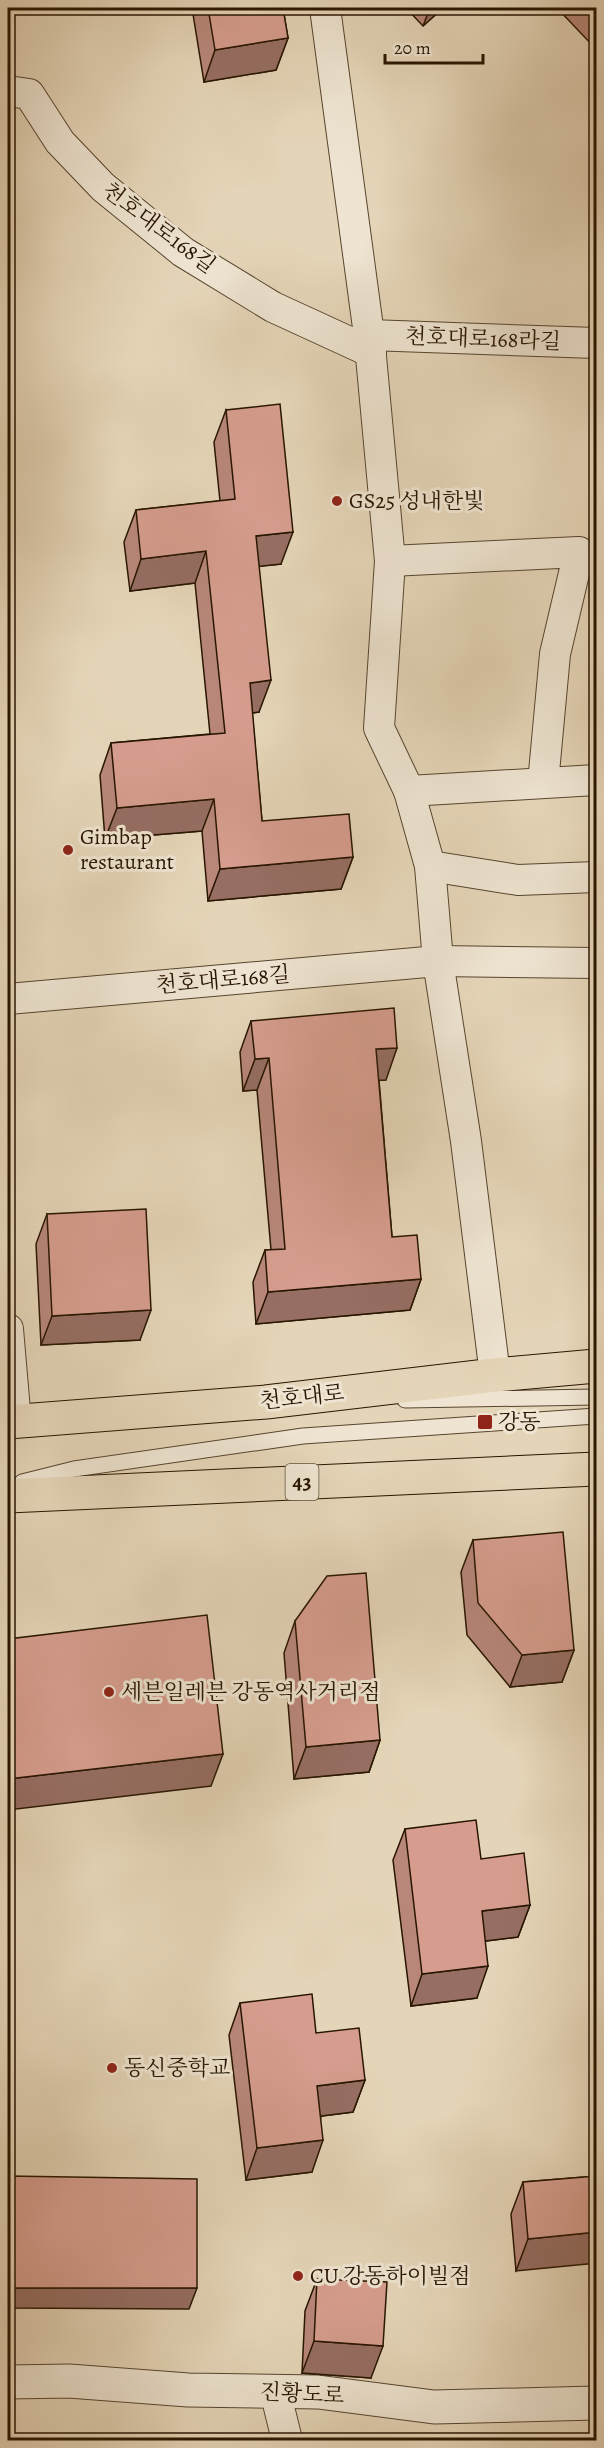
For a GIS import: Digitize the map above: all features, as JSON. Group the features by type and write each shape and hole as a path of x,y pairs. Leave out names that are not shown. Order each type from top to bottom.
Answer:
{"main road":[{"name":"천호대로","path":"12,1422 266,1402 495,1375 597,1366"},
{"name":"43","path":"8,1496 597,1469"}],"street":[{"path":"325,8 370,343 390,561 379,728 409,791 430,866 438,961 466,1141 495,1375"},
{"name":"천호대로168길","path":"8,91 29,94 60,142 104,187 183,252 273,307 370,343"},
{"name":"천호대로168라길","path":"370,343 597,343"},
{"path":"390,561 579,552 555,654 543,783"},
{"path":"409,791 597,780"},
{"path":"430,866 518,880 597,877"},
{"name":"천호대로168길","path":"8,999 438,961 597,963"},
{"path":"8,1329 12,1422"},
{"name":"진황도로","path":"8,2382 69,2381 188,2390 318,2392 435,2407 597,2403"},
{"path":"275,2391 287,2440"}],"lane":[{"path":"266,1402 597,1397"},
{"path":"8,1486 74,1469 303,1436 597,1416"}],"building":[{"path":"208,8 283,8 288,38 215,50"},
{"path":"280,404 293,532 256,536 271,680 250,683 262,821 349,814 353,857 220,869 214,799 117,808 111,743 225,733 206,551 141,559 136,510 235,499 226,410"},
{"path":"394,1008 397,1048 376,1049 392,1237 417,1235 421,1279 268,1292 265,1250 285,1249 269,1058 255,1059 251,1021"},
{"path":"146,1209 151,1310 52,1316 47,1214"},
{"path":"563,1532 574,1650 522,1655 478,1603 473,1540"},
{"path":"366,1573 380,1740 306,1747 295,1621 327,1576"},
{"path":"207,1615 223,1754 8,1779 8,1639"},
{"path":"476,1820 481,1859 524,1853 530,1905 482,1911 488,1966 422,1974 405,1829"},
{"path":"312,1994 316,2033 359,2028 365,2080 317,2086 323,2140 257,2148 240,2003"},
{"path":"8,2176 197,2179 197,2288 8,2288"},
{"path":"597,2176 597,2232 528,2239 523,2182"},
{"path":"317,2279 387,2282 383,2346 314,2341"}],"place":[{"name":"GS25 성내한빛","path":"337,501"},
{"name":"Gimbap restaurant","path":"68,850"},
{"name":"강동","path":"485,1422"},
{"name":"세븐일레븐 강동역사거리점","path":"109,1692"},
{"name":"동신중학교","path":"112,2068"},
{"name":"CU 강동하이빌점","path":"298,2276"}]}
